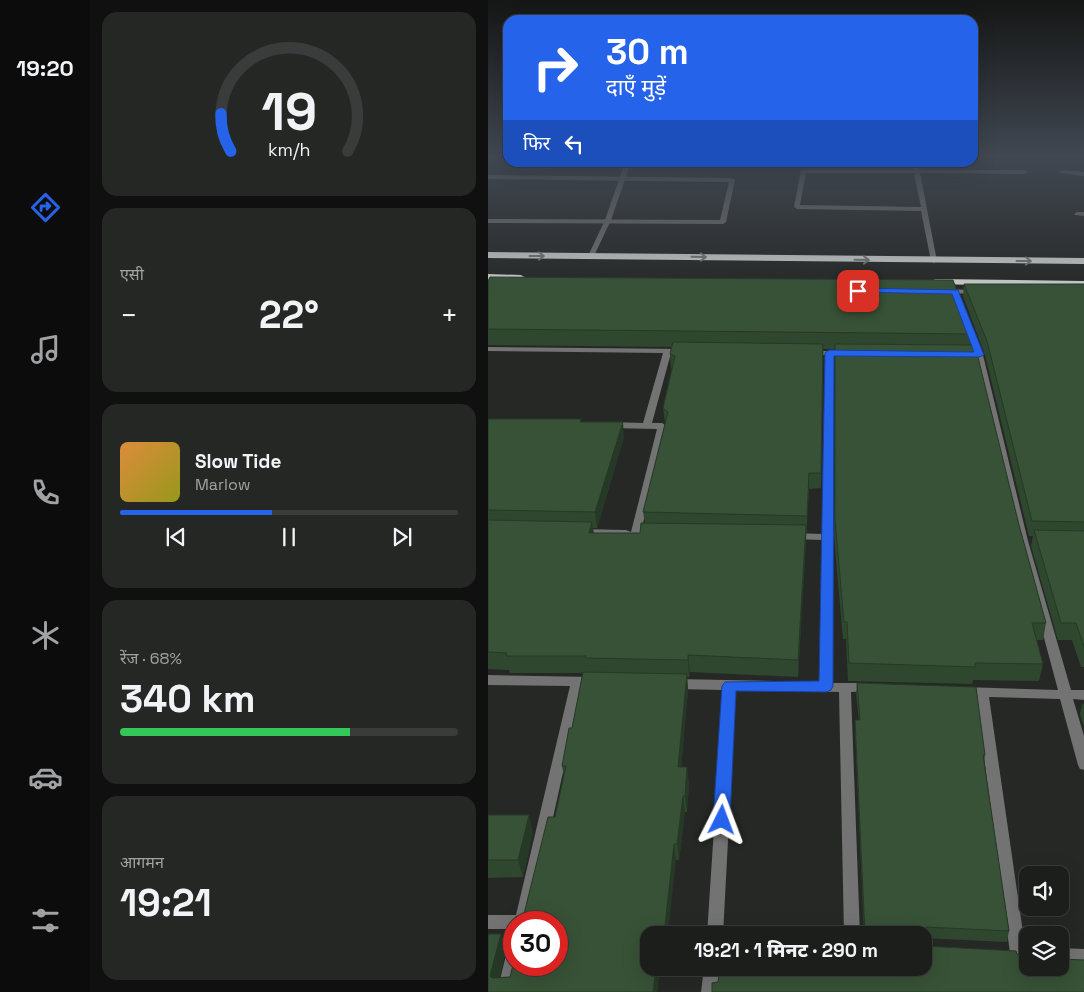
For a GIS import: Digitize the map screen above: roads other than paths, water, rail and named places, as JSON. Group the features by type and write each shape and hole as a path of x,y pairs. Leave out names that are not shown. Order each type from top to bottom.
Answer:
{"highway":[{"path":"488,255 934,261 1084,261"},
{"path":"488,277 533,278"},
{"path":"920,282 1084,284"}],"street":[{"path":"591,256 615,201"},
{"path":"488,220 723,222 727,201"},
{"path":"798,201 797,207 924,210"},
{"path":"922,201 934,261"},
{"path":"1077,214 1084,214"},
{"path":"935,291 957,296 985,292"},
{"path":"966,318 1028,541 1084,765"},
{"path":"488,349 696,351"},
{"path":"647,426 668,351"},
{"path":"801,353 857,353"},
{"path":"826,686 829,353"},
{"path":"567,532 641,533 662,426 598,424"},
{"path":"780,536 827,537"},
{"path":"488,680 606,682"},
{"path":"525,911 577,682"},
{"path":"663,684 879,688"},
{"path":"716,926 730,686"},
{"path":"845,687 852,926"},
{"path":"954,692 1084,695"},
{"path":"982,693 1019,928"},
{"path":"488,922 503,922"},
{"path":"999,952 1019,953"},
{"path":"1069,956 1084,957"},
{"path":"506,992 509,976"},
{"path":"709,992 711,976"}]}
